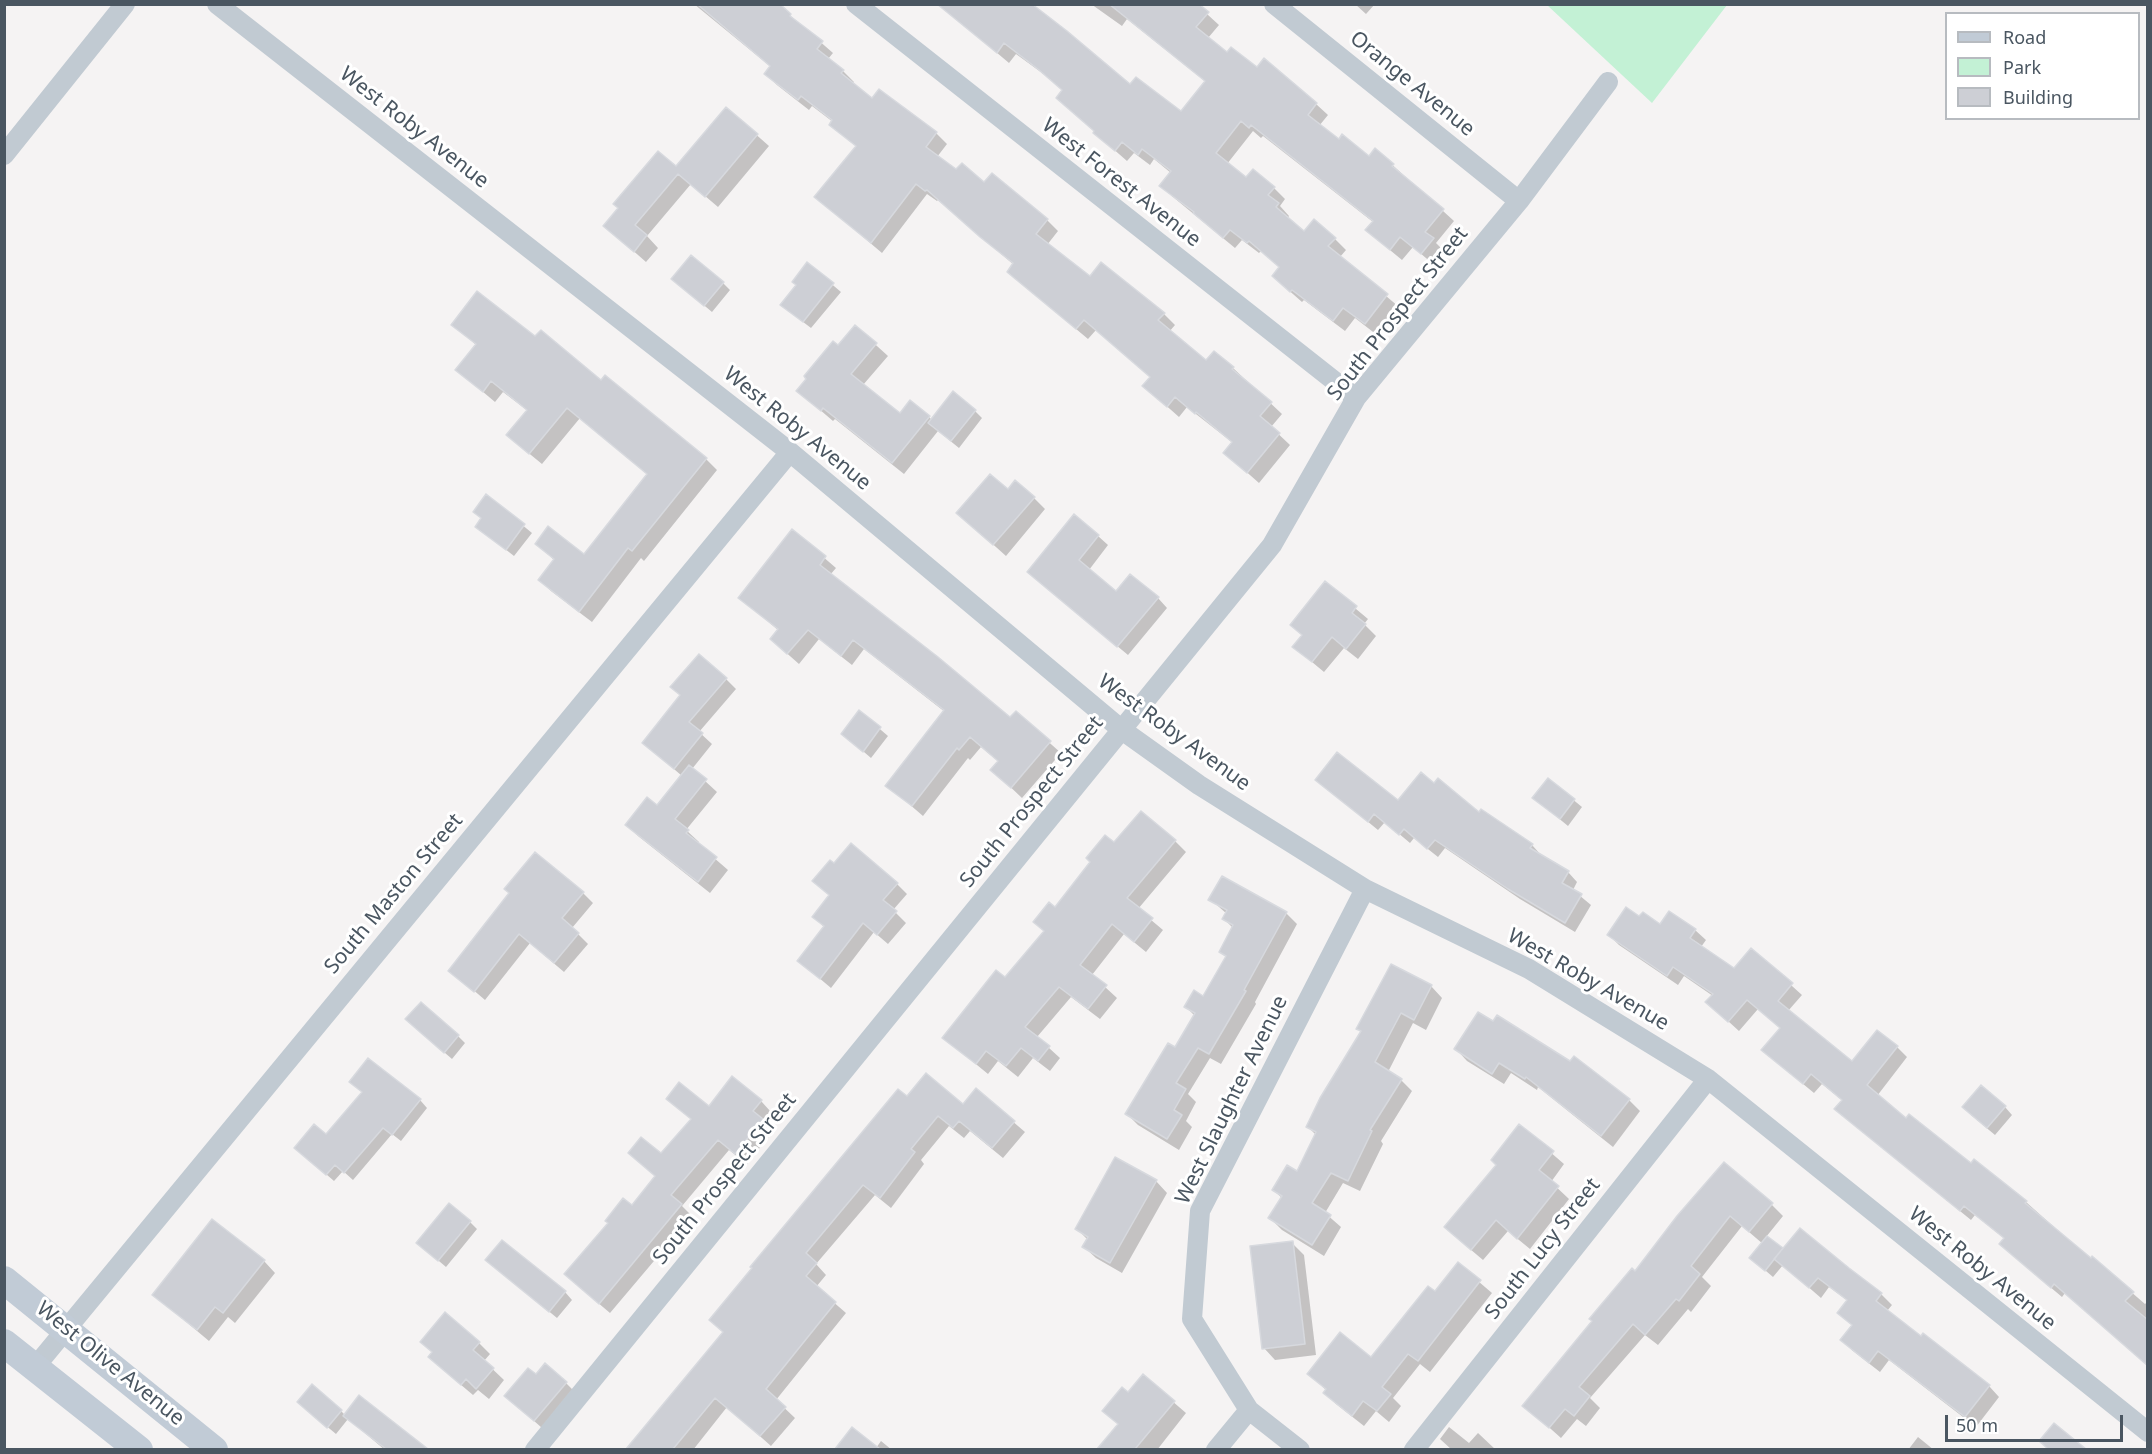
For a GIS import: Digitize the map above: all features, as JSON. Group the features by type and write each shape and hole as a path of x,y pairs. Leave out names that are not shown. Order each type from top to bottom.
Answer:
{"main road":[{"name":"West Olive Avenue","path":"4,1280 214,1449"},
{"path":"4,1343 139,1449"}],"street":[{"path":"4,154 125,4"},
{"name":"West Roby Avenue","path":"217,4 790,452 1122,730 1199,785 1365,889 1530,969 1708,1079 2148,1432"},
{"name":"West Forest Avenue","path":"856,4 1356,398"},
{"name":"Orange Avenue","path":"1274,4 1519,201"},
{"name":"South Prospect Street","path":"535,1449 1272,545 1356,398 1519,201 1608,82"},
{"name":"South Maston Street","path":"35,1367 790,452"},
{"name":"West Slaughter Avenue","path":"1300,1449 1249,1410 1192,1319 1200,1211 1365,889"},
{"name":"South Lucy Street","path":"1414,1449 1708,1079"},
{"path":"1216,1449 1249,1410"}],"green space":[{"path":"1547,5 1727,5 1652,103"}],"building":[{"path":"697,4 780,4 791,14 790,16 823,41 817,49 844,70 841,73 872,98 879,89 937,132 926,147 956,169 962,163 984,182 992,173 1048,219 1036,234 1090,276 1101,262 1165,313 1158,320 1206,360 1214,351 1234,367 1232,369 1272,402 1260,416 1280,433 1247,473 1223,453 1232,442 1175,397 1167,407 1142,386 1150,377 1084,320 1076,329 1007,272 1013,263 927,190 925,191 916,184 871,243 814,197 856,146 829,125 832,120 801,96 798,100 764,74 770,66"},
{"path":"937,4 1032,4 1130,84 1136,77 1181,111 1205,81 1109,4 1199,4 1209,12 1196,27 1227,52 1231,47 1257,67 1264,58 1317,103 1308,115 1339,139 1342,134 1369,156 1375,148 1394,164 1392,166 1444,209 1425,232 1434,238 1421,254 1400,237 1390,250 1365,230 1373,221 1251,125 1249,128 1241,121 1216,153 1246,177 1253,169 1275,187 1268,195 1279,203 1276,207 1304,231 1314,219 1336,238 1328,246 1388,294 1365,324 1343,308 1333,321 1292,290 1290,292 1272,276 1279,267 1249,241 1247,243 1230,230 1223,238 1194,212 1159,186 1171,171 1142,149 1138,155 1122,142 1115,151 1056,98 1062,90 1039,70 1004,43 997,53"},
{"path":"726,107 758,134 705,197 678,174 635,225 647,235 634,252 603,226 618,208 613,204 658,151 676,166"},
{"path":"691,255 724,282 704,306 671,279"},
{"path":"807,262 834,283 803,322 780,305 796,285 792,282"},
{"path":"477,291 535,336 541,330 601,380 605,375 707,458 632,551 628,548 579,612 538,580 554,559 535,544 548,526 584,554 647,474 567,408 529,454 506,435 527,410 491,381 483,392 455,370 476,344 451,325"},
{"path":"855,325 877,343 851,374 900,413 910,400 930,416 892,463 823,408 821,411 796,391 806,379 804,376 833,341 838,345"},
{"path":"953,391 976,410 951,441 928,423"},
{"path":"990,474 1008,489 1015,480 1035,497 993,545 956,513"},
{"path":"486,494 525,524 506,550 475,527 481,518 473,512"},
{"path":"1074,514 1099,535 1079,560 1116,591 1130,574 1159,597 1117,647 1027,572"},
{"path":"792,529 826,556 820,565 938,657 1010,717 1016,711 1051,741 1011,788 990,770 998,761 970,737 959,750 957,748 912,806 885,786 944,710 853,640 841,656 808,630 787,654 770,639 778,629 738,598"},
{"path":"1325,581 1357,606 1352,613 1366,624 1346,649 1332,637 1312,662 1292,647 1302,635 1290,625"},
{"path":"699,654 727,678 689,722 703,733 674,769 642,743 680,695 670,687"},
{"path":"859,710 881,727 863,752 841,734"},
{"path":"1337,752 1398,800 1421,772 1434,783 1438,778 1479,812 1481,809 1533,844 1530,848 1569,871 1562,883 1582,894 1565,923 1508,889 1435,840 1427,849 1404,829 1399,835 1374,814 1368,822 1315,780"},
{"path":"689,765 707,779 675,819 689,830 686,833 717,857 698,882 625,825 647,797 657,805"},
{"path":"1548,778 1575,799 1560,819 1532,798"},
{"path":"1141,811 1176,840 1127,898 1153,918 1134,942 1112,924 1080,965 1107,985 1088,1009 1059,987 1025,1027 1050,1046 1038,1061 1021,1048 1006,1066 986,1051 976,1064 942,1038 996,970 1005,977 1044,931 1033,922 1049,902 1055,907 1090,862 1086,858 1105,835 1114,842"},
{"path":"851,843 898,883 883,900 897,911 877,935 863,923 820,979 797,961 824,926 812,917 829,895 812,881 830,860 834,863"},
{"path":"535,852 584,892 562,918 579,933 554,963 519,934 474,992 448,971 509,893 504,889"},
{"path":"1222,876 1287,912 1244,990 1246,991 1209,1054 1198,1048 1176,1083 1186,1089 1174,1110 1182,1115 1167,1139 1125,1114 1168,1043 1175,1047 1195,1013 1184,1007 1194,990 1203,996 1226,956 1219,952 1233,925 1222,919 1227,910 1208,900"},
{"path":"1626,907 1639,916 1643,912 1660,924 1669,911 1696,929 1690,938 1734,968 1751,948 1793,983 1778,1001 1852,1061 1877,1030 1898,1046 1867,1085 1906,1118 1909,1114 1971,1163 1974,1159 2134,1292 2125,1301 2148,1320 2148,1366 2054,1284 2051,1288 1999,1244 2004,1238 1964,1206 1960,1211 1834,1109 1842,1100 1811,1074 1803,1084 1761,1050 1780,1028 1747,1000 1728,1022 1705,1002 1713,994 1673,967 1667,976 1607,935"},
{"path":"1391,964 1432,985 1414,1020 1401,1013 1375,1062 1402,1079 1370,1130 1372,1131 1348,1181 1331,1173 1312,1203 1331,1215 1312,1245 1268,1218 1282,1196 1272,1190 1287,1165 1297,1171 1316,1132 1306,1127 1320,1098 1361,1031 1356,1029"},
{"path":"421,1002 459,1035 444,1053 405,1019"},
{"path":"1478,1012 1493,1021 1497,1015 1570,1061 1574,1056 1630,1099 1601,1136 1526,1077 1525,1079 1499,1063 1492,1074 1454,1049"},
{"path":"368,1058 421,1099 392,1135 383,1128 344,1173 335,1165 326,1175 294,1148 314,1124 326,1134 362,1092 349,1082"},
{"path":"926,1073 963,1104 976,1088 1015,1121 992,1148 959,1121 953,1128 938,1116 911,1149 915,1152 880,1198 863,1185 806,1253 817,1263 806,1276 836,1302 766,1389 786,1407 760,1436 715,1398 673,1449 626,1449 723,1332 709,1320 752,1268 750,1267 898,1089 907,1096"},
{"path":"732,1076 762,1100 753,1111 763,1119 735,1154 718,1140 671,1195 682,1204 599,1304 564,1274 608,1223 605,1221 623,1198 632,1205 655,1176 628,1153 641,1137 661,1153 691,1119 666,1099 679,1082 709,1106"},
{"path":"1981,1085 2006,1106 1987,1128 1962,1107"},
{"path":"1519,1124 1554,1151 1539,1170 1559,1186 1517,1239 1496,1220 1471,1250 1444,1227 1496,1165 1491,1160"},
{"path":"1115,1157 1157,1180 1110,1263 1082,1247 1088,1237 1075,1229"},
{"path":"1724,1162 1773,1203 1749,1232 1730,1216 1691,1266 1700,1274 1679,1301 1676,1299 1645,1335 1633,1324 1579,1387 1590,1396 1574,1416 1565,1409 1549,1428 1522,1406 1592,1321 1589,1319 1632,1268 1635,1271 1677,1216"},
{"path":"449,1203 471,1221 438,1261 416,1243"},
{"path":"212,1219 265,1260 223,1313 215,1307 197,1330 152,1295"},
{"path":"1800,1228 1882,1293 1876,1301 1921,1336 1923,1333 1990,1385 1965,1417 1878,1351 1869,1363 1840,1340 1852,1325 1837,1313 1847,1300 1818,1278 1809,1288 1774,1259"},
{"path":"1767,1236 1783,1248 1765,1271 1749,1258"},
{"path":"502,1240 566,1291 549,1312 485,1260"},
{"path":"1293,1241 1305,1344 1262,1349 1250,1246"},
{"path":"1458,1262 1481,1280 1418,1361 1408,1354 1382,1387 1391,1394 1377,1411 1363,1401 1352,1416 1323,1393 1326,1389 1307,1374 1340,1332 1371,1357 1428,1286 1435,1291"},
{"path":"445,1312 480,1342 473,1350 494,1368 476,1389 466,1379 461,1385 428,1357 432,1352 420,1342"},
{"path":"545,1363 567,1382 534,1421 504,1396 528,1368 536,1374"},
{"path":"1143,1374 1175,1401 1135,1449 1097,1449 1118,1424 1102,1411 1122,1387 1128,1392"},
{"path":"312,1384 342,1410 327,1428 297,1402"},
{"path":"359,1395 428,1449 386,1449 343,1416"},
{"path":"2054,1423 2086,1449 2048,1449 2039,1441"},
{"path":"852,1427 880,1449 835,1449"}]}
